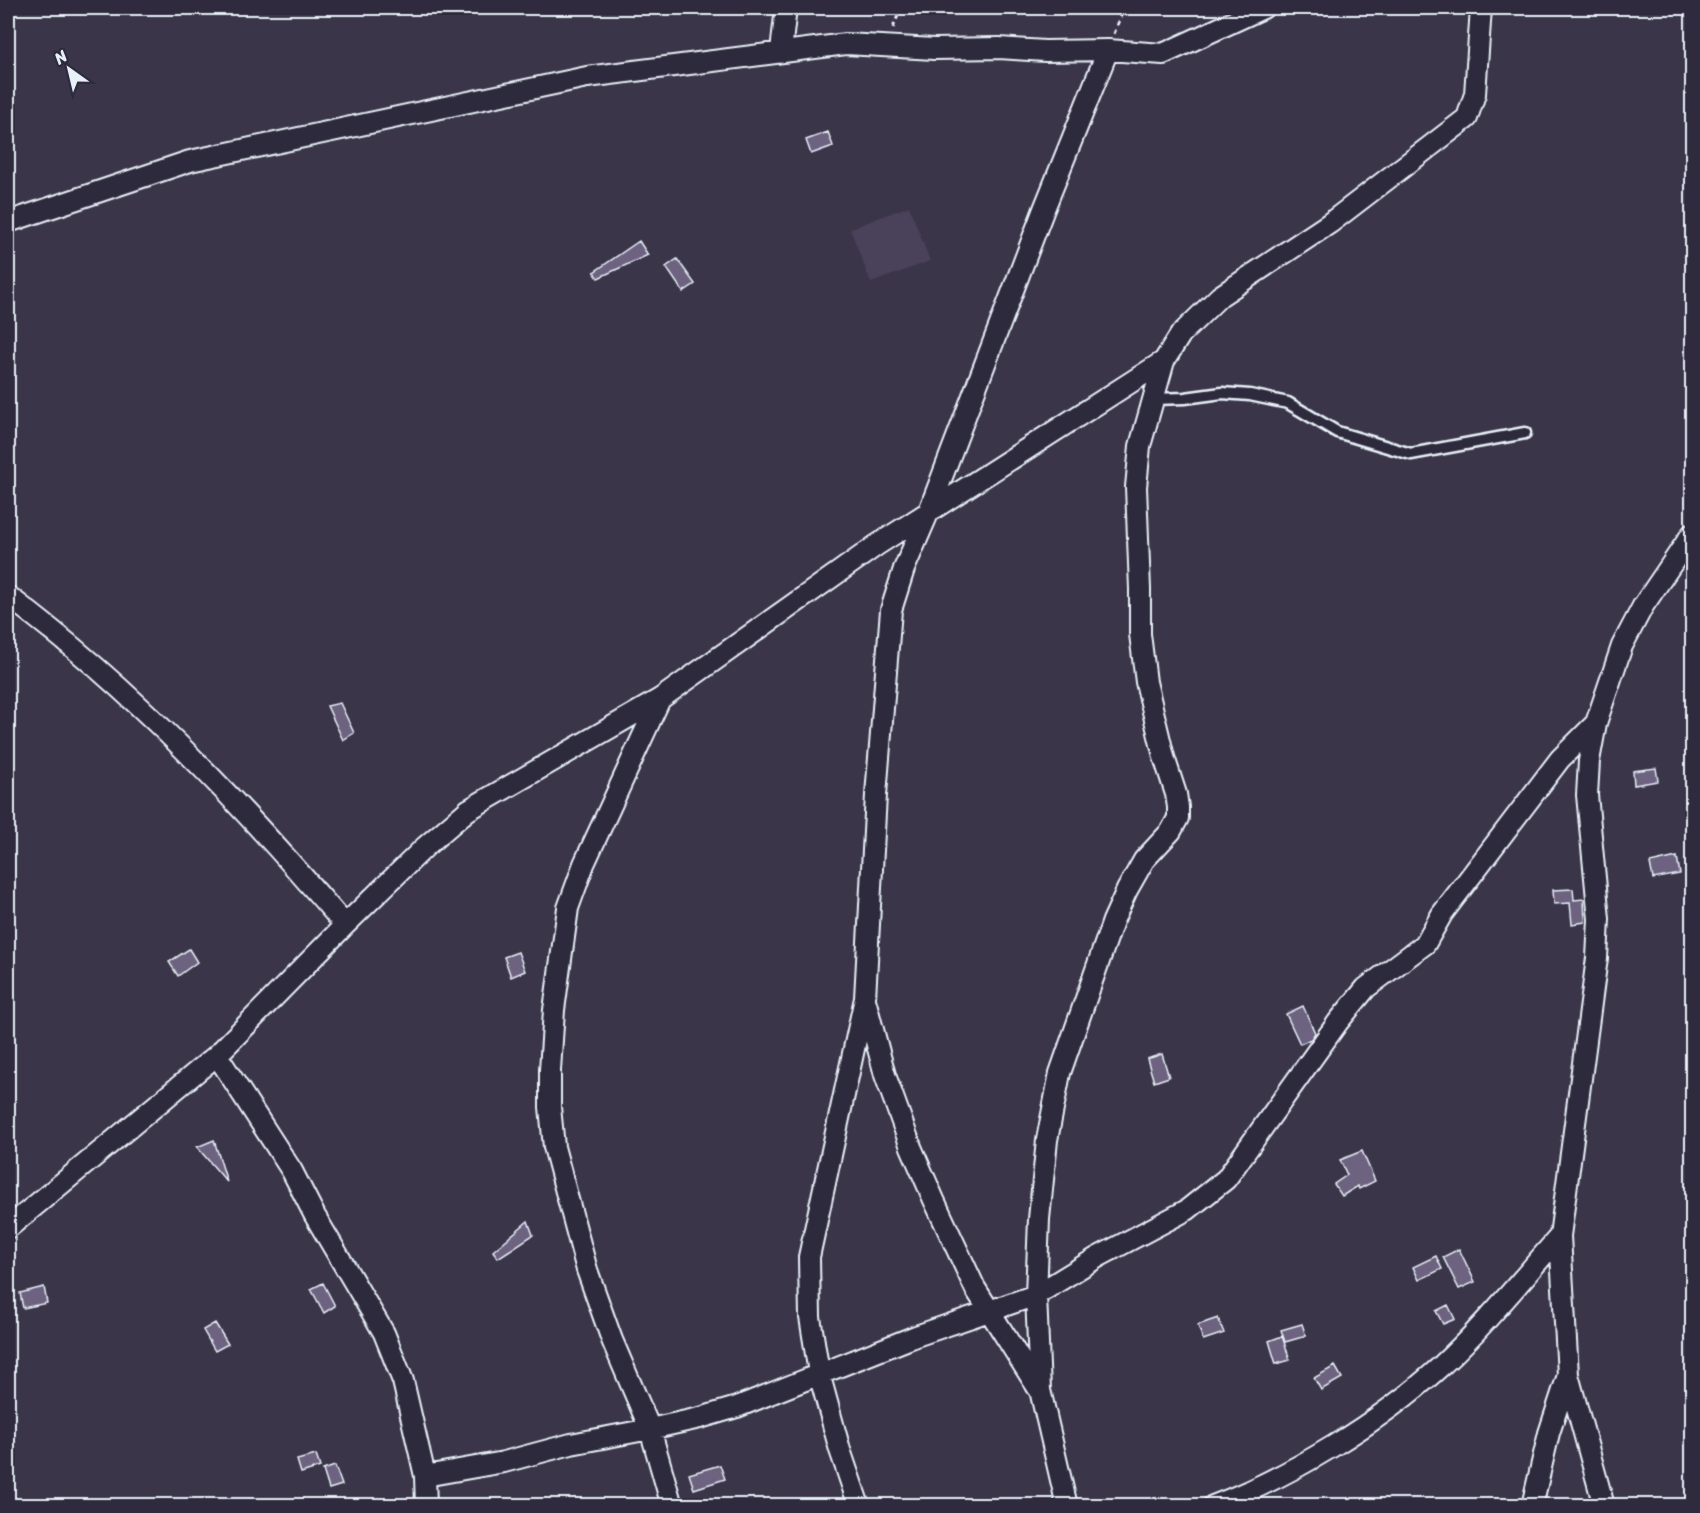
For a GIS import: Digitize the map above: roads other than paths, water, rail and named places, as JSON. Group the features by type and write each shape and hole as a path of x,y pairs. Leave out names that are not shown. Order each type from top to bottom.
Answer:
{"street":[{"path":"782,51 786,8"},
{"path":"8,222 190,161 587,77 846,44 1046,51 1108,50 1153,54 1170,52 1233,20 1263,8"},
{"path":"1067,1506 1040,1390 1036,1295 1039,1219 1047,1140 1060,1073 1113,921 1144,860 1171,831 1178,818 1176,794 1164,757 1146,682 1140,634 1136,487 1140,446 1164,361 1181,334 1220,296 1330,223 1467,118 1475,94 1481,8"},
{"path":"859,1506 840,1450 819,1374 810,1317 809,1257 865,998 875,806 894,595 929,511 1044,209 1108,50"},
{"path":"8,1228 217,1055 426,846 468,810 660,699 878,545 1164,361"},
{"path":"1604,1506 1568,1375 1560,1236 1597,958 1599,919 1587,795 1589,760 1596,723 1622,646 1643,606 1692,534"},
{"path":"8,596 53,630 195,759 345,926"},
{"path":"660,699 584,864 568,908 554,1010 550,1107 554,1147 575,1230 612,1340 650,1430 672,1506"},
{"path":"425,1476 504,1462 571,1444 650,1430 737,1407 819,1374 1036,1295 1098,1257 1187,1210 1226,1179 1365,988 1425,944 1442,914 1560,759 1596,723"},
{"path":"865,998 885,1075 911,1147 975,1288 1040,1390"},
{"path":"217,1055 292,1171 315,1216 384,1333 403,1381 425,1476 426,1506"},
{"path":"1213,1506 1244,1494 1309,1459 1393,1405 1440,1366 1490,1316 1560,1236"},
{"path":"1532,1506 1549,1433 1568,1375"}],"lane":[{"path":"1154,399 1222,393 1250,395 1288,403 1337,432 1411,454 1525,433"}]}
